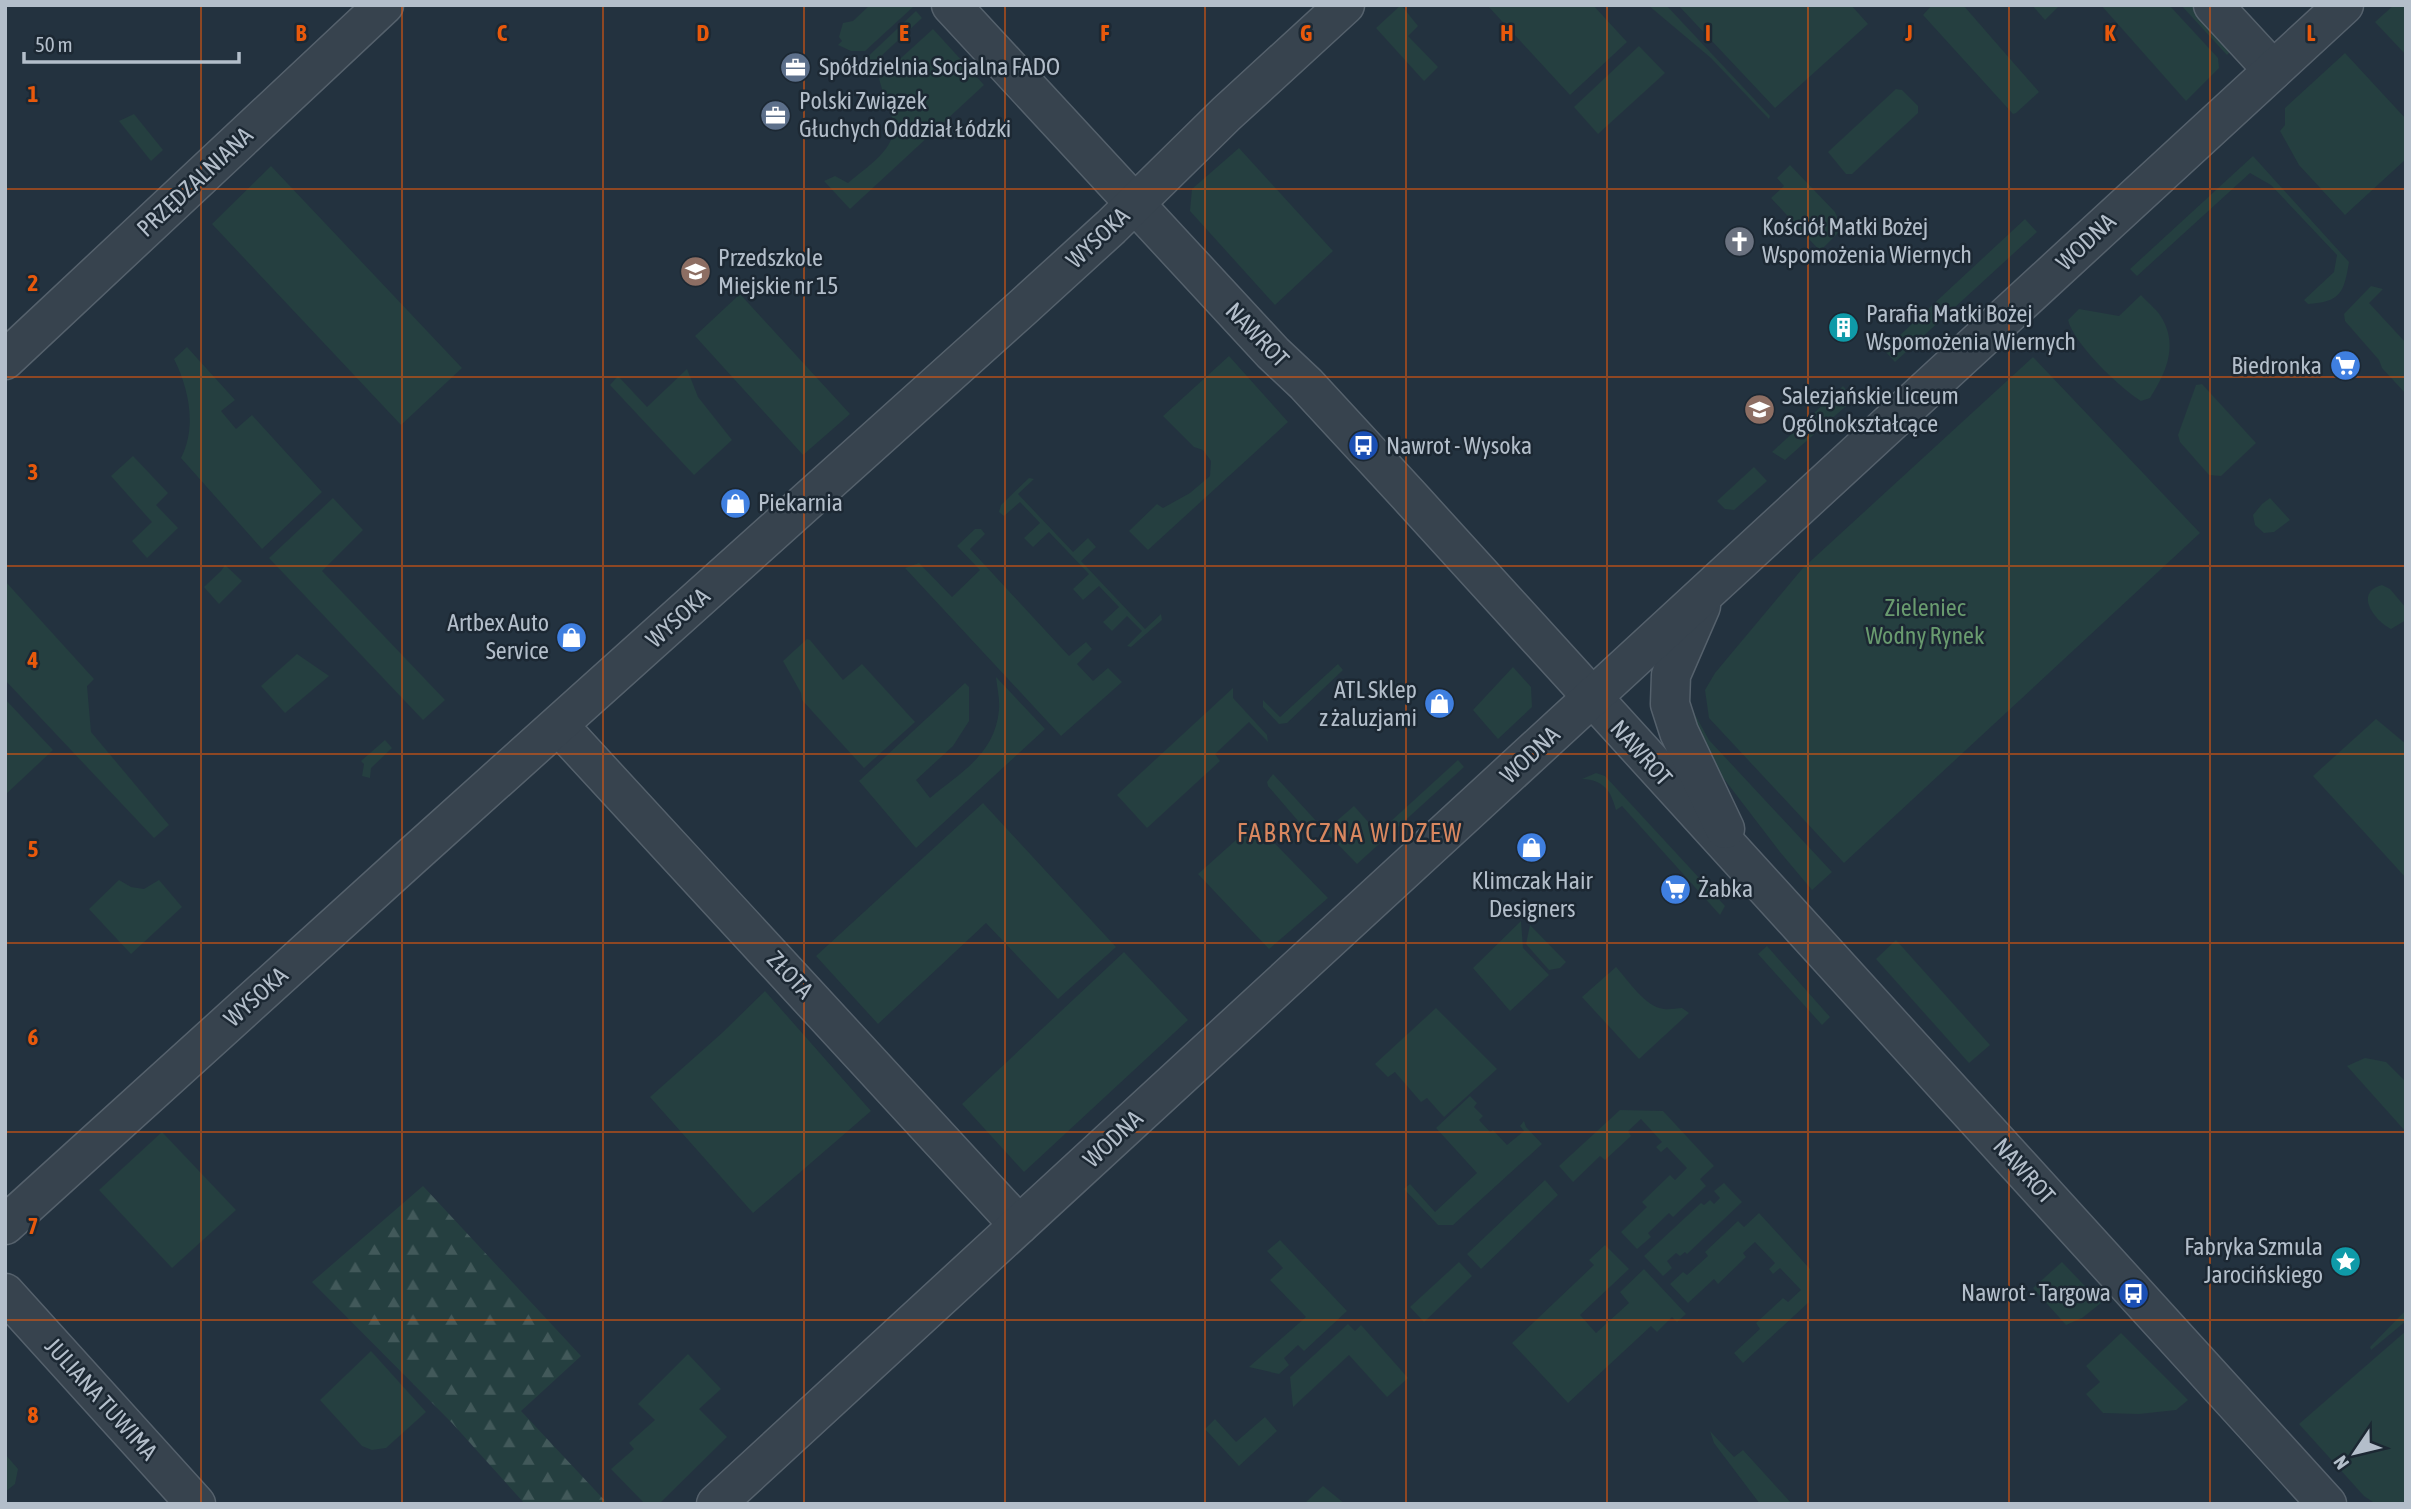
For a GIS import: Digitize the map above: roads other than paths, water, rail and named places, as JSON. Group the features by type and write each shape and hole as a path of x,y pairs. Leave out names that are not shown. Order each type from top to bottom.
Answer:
{"street":[{"name":"PRZĘDZALNIANA","path":"5,360 384,5"},
{"name":"NAWROT","path":"951,5 1273,354 1306,384 1736,857 2329,1499"},
{"name":"WYSOKA","path":"5,1225 1021,309 1345,5"},
{"path":"2213,5 2273,70"},
{"name":"WODNA","path":"716,1504 2344,5"},
{"path":"1707,591 1671,675 1670,704 1679,732 1736,857"},
{"name":"ZŁOTA","path":"559,726 1019,1225"},
{"name":"JULIANA TUWIMA","path":"5,1293 197,1504"}],"place":[{"name":"Spółdzielnia Socjalna FADO","path":"796,67"},
{"name":"Polski Związek Głuchych Oddział Łódzki","path":"776,115"},
{"name":"Kościół Matki Bożej Wspomożenia Wiernych","path":"1739,241"},
{"name":"Przedszkole Miejskie nr 15","path":"695,272"},
{"name":"Parafia Matki Bożej Wspomożenia Wiernych","path":"1843,328"},
{"name":"Biedronka","path":"2345,366"},
{"name":"Salezjańskie Liceum Ogólnokształcące","path":"1759,410"},
{"name":"Nawrot - Wysoka","path":"1363,446"},
{"name":"Piekarnia","path":"735,503"},
{"name":"Artbex Auto Service","path":"572,637"},
{"name":"ATL Sklep z żaluzjami","path":"1440,704"},
{"name":"Klimczak Hair Designers","path":"1532,847"},
{"name":"Żabka","path":"1675,889"},
{"name":"Fabryka Szmula Jarocińskiego","path":"2346,1261"},
{"name":"Nawrot - Targowa","path":"2134,1293"}],"district":[{"name":"FABRYCZNA WIDZEW","path":"1350,833"}],"park label":[{"name":"Zieleniec Wodny Rynek","path":"1925,622"}]}
